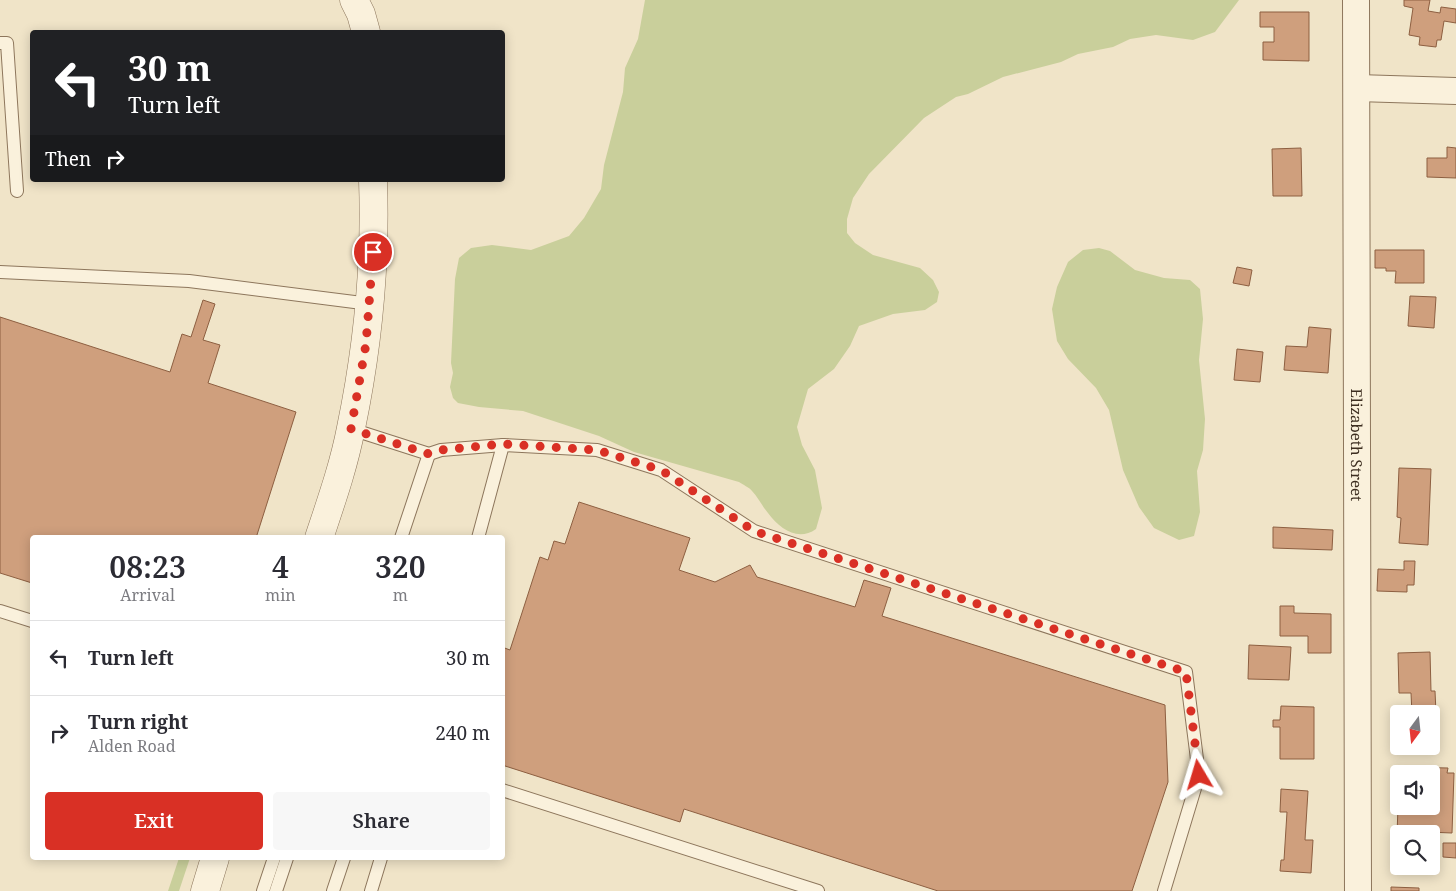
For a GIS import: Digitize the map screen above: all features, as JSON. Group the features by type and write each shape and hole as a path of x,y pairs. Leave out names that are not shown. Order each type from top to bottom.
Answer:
{"street":[{"path":"354,0 362,14 366,30"},
{"name":"Elizabeth Street","path":"1356,0 1358,891"},
{"path":"1357,88 1456,91"},
{"path":"320,535 351,429 366,344 374,238 373,182"},
{"path":"205,891 214,860"}],"lane":[{"path":"0,43 7,43 17,190"},
{"path":"0,272 190,281 370,304"},
{"path":"351,429 429,454 441,450 503,444 597,450 661,470 754,531 1186,672 1199,775 1164,891"},
{"path":"479,535 503,444"},
{"path":"402,535 429,454"},
{"path":"0,611 30,619"},
{"path":"505,791 818,891"},
{"path":"262,891 273,860"},
{"path":"276,891 286,860"},
{"path":"333,891 343,860"},
{"path":"371,891 380,860"}],"green space":[{"path":"645,0 1239,0 1215,32 1193,40 1156,35 1130,39 1113,47 1078,54 1061,62 1003,77 968,94 956,97 924,118 869,174 853,198 847,219 847,233 855,243 873,255 920,268 933,280 939,292 937,302 925,310 893,314 859,326 850,346 834,369 808,389 797,427 802,445 815,470 822,508 816,529 809,533 796,534 778,524 751,490 739,482 634,452 599,436 523,411 479,407 458,403 453,398 450,387 453,373 451,363 455,279 459,258 471,248 492,245 531,250 569,236 584,218 601,189 604,165 623,92 625,68 638,39"},
{"path":"1099,248 1110,251 1135,270 1164,278 1190,280 1200,289 1203,319 1199,360 1205,419 1203,450 1197,471 1200,512 1194,536 1179,540 1154,528 1139,507 1123,470 1109,410 1096,388 1068,359 1057,341 1052,309 1057,287 1068,262 1083,250"},
{"path":"178,860 189,860 179,891 168,891"}],"building":[{"path":"1404,0 1430,0 1428,11 1440,13 1441,7 1456,9 1456,23 1444,21 1441,40 1437,40 1436,47 1419,45 1420,37 1409,35 1413,8 1404,6"},
{"path":"1260,12 1309,12 1309,61 1263,60 1263,42 1274,42 1274,27 1260,27"},
{"path":"1447,147 1456,148 1456,178 1427,177 1427,158 1447,158"},
{"path":"1301,148 1302,196 1273,196 1272,149"},
{"path":"1375,250 1424,250 1424,283 1395,283 1396,271 1386,271 1386,268 1375,268"},
{"path":"1237,267 1252,270 1249,286 1233,283"},
{"path":"1410,296 1436,297 1434,328 1408,326"},
{"path":"203,300 215,304 203,340 220,345 208,383 296,412 257,535 30,535 30,582 0,573 0,317 170,372 182,334 191,337"},
{"path":"1309,327 1331,329 1328,373 1284,370 1286,346 1307,347"},
{"path":"1237,349 1263,352 1260,382 1234,380"},
{"path":"1399,468 1431,469 1428,545 1399,543 1401,518 1397,517"},
{"path":"579,502 690,538 679,570 715,582 750,565 757,577 855,607 864,580 891,588 882,616 1165,705 1168,782 1132,891 938,891 684,809 680,822 505,766 505,648 510,650 540,557 548,560 554,541 565,544"},
{"path":"1273,527 1333,530 1332,550 1273,548"},
{"path":"1404,561 1415,561 1414,585 1407,585 1407,592 1377,591 1378,569 1404,570"},
{"path":"1280,606 1294,606 1294,613 1331,614 1331,653 1308,653 1308,636 1280,636"},
{"path":"1249,645 1291,647 1289,680 1248,679"},
{"path":"1430,652 1431,691 1435,691 1436,705 1412,705 1411,693 1399,693 1398,653"},
{"path":"1281,706 1314,707 1314,759 1280,759 1280,727 1273,727 1273,720 1280,720"},
{"path":"1440,768 1448,768 1447,773 1454,773 1452,833 1440,833 1440,825 1397,825 1398,815 1440,815"},
{"path":"1281,789 1308,791 1305,840 1313,840 1311,873 1280,871 1281,860 1284,860 1287,812 1280,812"},
{"path":"1443,843 1456,843 1456,858 1443,857"},
{"path":"1391,887 1419,888 1419,891 1391,891"}],"route":[{"path":"373,252 366,344 351,429 429,454 441,450 503,444 597,450 661,470 754,531 1186,672 1199,775"}]}
